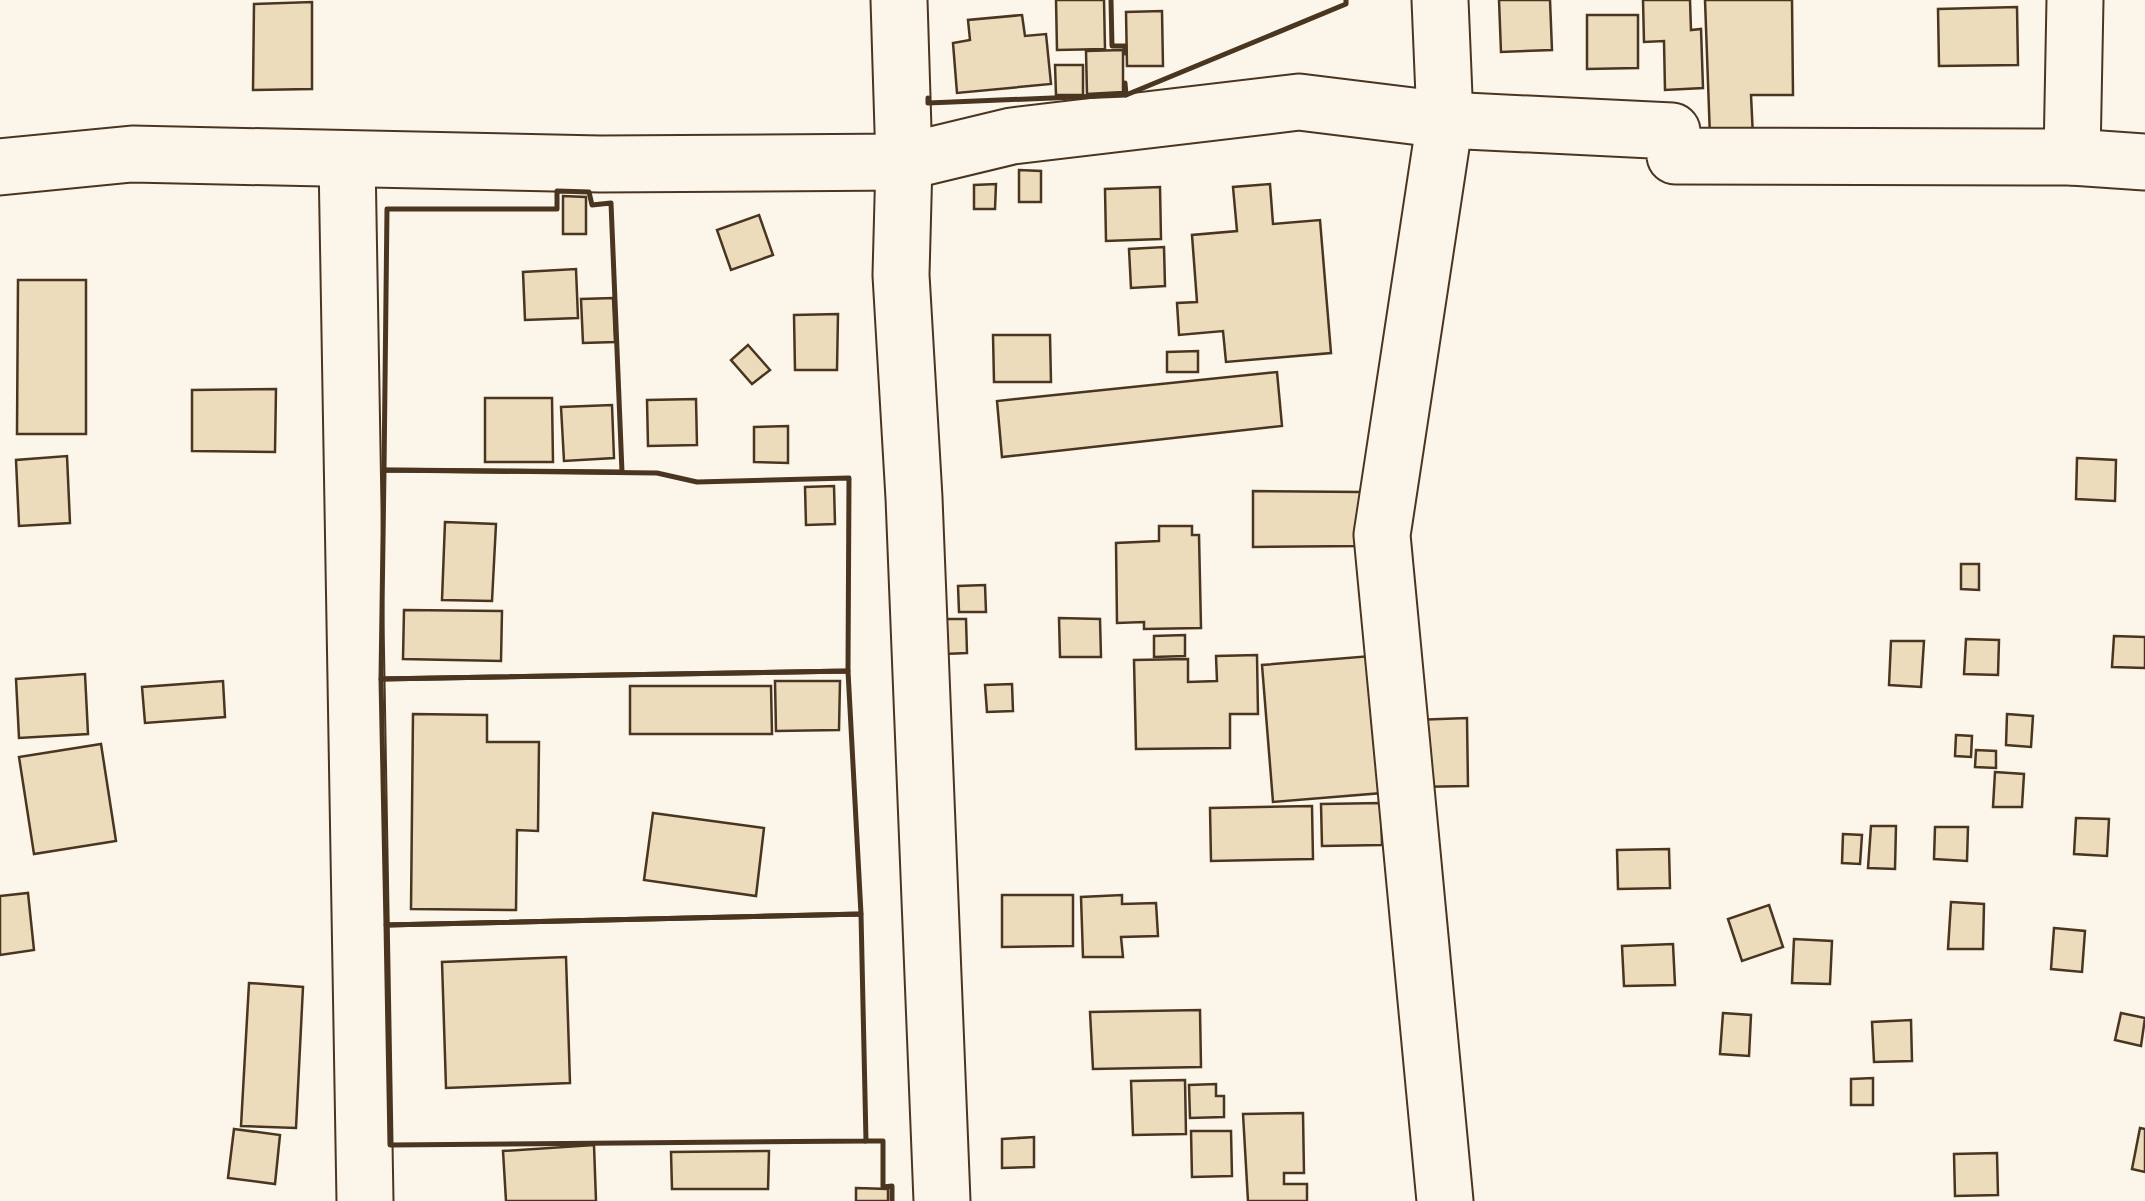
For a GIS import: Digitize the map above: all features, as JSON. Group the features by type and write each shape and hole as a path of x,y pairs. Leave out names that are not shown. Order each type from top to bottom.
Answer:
{"street":[{"path":"899,0 904,162 901,275 914,498 942,1201"},
{"path":"1440,0 1446,120 1382,535 1445,1201"},
{"path":"2072,156 2075,0"},
{"path":"0,167 132,154 600,164 904,162 1012,136 1299,102 1446,120 1672,131 1675,156 2072,156 2145,162"},
{"path":"347,159 365,1201"}],"building":[{"path":"1056,0 1104,0 1105,49 1057,50"},
{"path":"1499,0 1550,0 1552,50 1501,52"},
{"path":"1643,0 1690,0 1691,30 1701,29 1703,88 1665,90 1664,41 1644,42"},
{"path":"1705,0 1792,0 1793,95 1751,95 1753,137 1710,137"},
{"path":"312,2 312,89 253,90 254,4"},
{"path":"2017,7 2018,65 1939,66 1938,9"},
{"path":"1162,11 1163,66 1127,66 1126,12"},
{"path":"1022,15 1025,36 1046,34 1051,84 957,93 953,43 970,40 968,20"},
{"path":"1587,15 1638,15 1638,68 1587,69"},
{"path":"1123,50 1123,92 1087,94 1086,51"},
{"path":"1055,65 1083,65 1083,95 1056,95"},
{"path":"1019,170 1041,171 1041,202 1019,202"},
{"path":"996,184 995,209 974,209 974,185"},
{"path":"1270,184 1273,224 1320,220 1331,353 1226,362 1223,331 1179,335 1177,303 1197,302 1192,235 1237,231 1233,187"},
{"path":"1160,187 1161,239 1106,241 1105,189"},
{"path":"563,196 586,197 586,234 563,234"},
{"path":"759,215 773,255 731,270 717,230"},
{"path":"1164,247 1165,286 1131,288 1129,249"},
{"path":"576,269 578,318 525,320 523,272"},
{"path":"18,280 86,280 86,434 17,434"},
{"path":"613,298 615,342 583,343 581,299"},
{"path":"838,314 837,370 795,370 794,315"},
{"path":"993,335 1050,335 1051,382 994,382"},
{"path":"748,345 770,370 752,384 731,360"},
{"path":"1198,351 1198,372 1167,372 1167,352"},
{"path":"1277,372 1282,426 1002,457 997,401"},
{"path":"276,389 275,452 192,451 192,390"},
{"path":"485,398 552,398 553,462 485,462"},
{"path":"696,399 697,445 648,446 647,400"},
{"path":"612,405 614,458 564,461 561,407"},
{"path":"788,426 788,463 754,462 754,427"},
{"path":"67,456 70,523 19,526 16,460"},
{"path":"2077,458 2116,460 2115,501 2076,499"},
{"path":"834,486 835,524 806,525 805,487"},
{"path":"1253,491 1362,492 1362,546 1253,547"},
{"path":"445,522 496,524 492,601 442,600"},
{"path":"1159,526 1192,526 1192,535 1199,535 1201,628 1144,629 1144,622 1117,623 1116,543 1159,541"},
{"path":"1961,564 1979,564 1979,590 1961,589"},
{"path":"985,585 986,612 959,612 958,586"},
{"path":"404,610 502,611 501,661 403,659"},
{"path":"1059,618 1100,619 1101,657 1060,657"},
{"path":"943,619 966,619 967,653 944,654"},
{"path":"1185,635 1185,656 1154,657 1154,636"},
{"path":"2114,636 2145,637 2145,668 2112,667"},
{"path":"1966,639 1999,640 1998,675 1964,674"},
{"path":"1891,641 1924,641 1921,687 1889,685"},
{"path":"1257,655 1258,714 1230,714 1230,748 1136,749 1134,660 1188,659 1188,682 1217,681 1216,656"},
{"path":"1371,656 1382,793 1273,802 1262,665"},
{"path":"85,674 88,734 19,738 16,679"},
{"path":"223,681 225,717 145,723 142,687"},
{"path":"775,681 840,681 839,730 776,731"},
{"path":"1012,684 1013,711 987,712 985,685"},
{"path":"630,686 771,686 772,734 630,734"},
{"path":"413,714 487,715 487,742 539,742 538,831 517,830 516,910 411,909"},
{"path":"2007,714 2033,716 2031,747 2006,745"},
{"path":"1467,718 1468,786 1415,787 1414,720"},
{"path":"1956,735 1972,736 1971,757 1955,756"},
{"path":"101,744 116,841 34,854 19,757"},
{"path":"1976,750 1996,751 1996,768 1975,767"},
{"path":"1995,772 2024,774 2022,807 1993,807"},
{"path":"1381,803 1382,845 1322,846 1321,804"},
{"path":"1312,806 1313,859 1211,861 1210,808"},
{"path":"653,813 764,828 756,896 644,880"},
{"path":"2076,818 2109,819 2107,856 2074,854"},
{"path":"1871,826 1896,826 1895,869 1868,868"},
{"path":"1935,827 1968,827 1967,861 1934,859"},
{"path":"1843,834 1862,835 1860,864 1842,863"},
{"path":"1669,849 1670,888 1618,889 1617,850"},
{"path":"28,893 34,950 0,955 0,896"},
{"path":"1002,895 1073,895 1073,946 1002,947"},
{"path":"1122,895 1122,904 1156,903 1158,936 1121,937 1123,957 1083,957 1081,897"},
{"path":"1951,902 1984,904 1983,949 1948,949"},
{"path":"1769,905 1783,947 1742,961 1728,919"},
{"path":"2054,928 2085,931 2082,972 2051,969"},
{"path":"1794,939 1832,941 1830,984 1792,983"},
{"path":"1673,944 1675,985 1624,986 1622,946"},
{"path":"566,957 570,1083 446,1088 442,962"},
{"path":"249,983 303,987 296,1128 241,1126"},
{"path":"1200,1010 1201,1067 1093,1069 1090,1012"},
{"path":"1723,1013 1751,1015 1749,1056 1720,1054"},
{"path":"2121,1013 2145,1018 2141,1046 2115,1040"},
{"path":"1911,1020 1912,1061 1874,1062 1872,1022"},
{"path":"1873,1078 1873,1105 1851,1105 1851,1079"},
{"path":"1185,1080 1186,1134 1133,1135 1131,1081"},
{"path":"1216,1084 1216,1096 1224,1096 1224,1117 1190,1118 1189,1085"},
{"path":"1303,1113 1304,1173 1284,1173 1284,1184 1307,1184 1307,1201 1248,1201 1243,1114"},
{"path":"2140,1128 2145,1129 2145,1172 2132,1169"},
{"path":"234,1129 280,1135 275,1184 228,1178"},
{"path":"1191,1131 1231,1131 1232,1176 1192,1177"},
{"path":"1034,1137 1034,1167 1002,1168 1002,1139"},
{"path":"594,1145 596,1201 506,1201 503,1151"},
{"path":"769,1151 768,1189 672,1189 671,1152"},
{"path":"1997,1153 1998,1195 1955,1196 1954,1154"},
{"path":"856,1188 888,1189 888,1201 856,1201"}],"wall":[{"path":"1111,0 1112,46 1125,46 1125,53"},
{"path":"1125,93 1346,4 1346,0"},
{"path":"928,98 928,103 1126,95 1125,83"},
{"path":"557,191 589,192 592,205 611,203 622,472 384,470 387,209 557,209 557,191"},
{"path":"384,470 657,473 697,482 849,478 848,671 381,679 384,470"},
{"path":"848,671 861,914 386,925 381,679 848,671"},
{"path":"861,914 866,1141 390,1145 386,925 861,914"},
{"path":"865,1141 883,1141 883,1187 892,1186 892,1201"}]}
